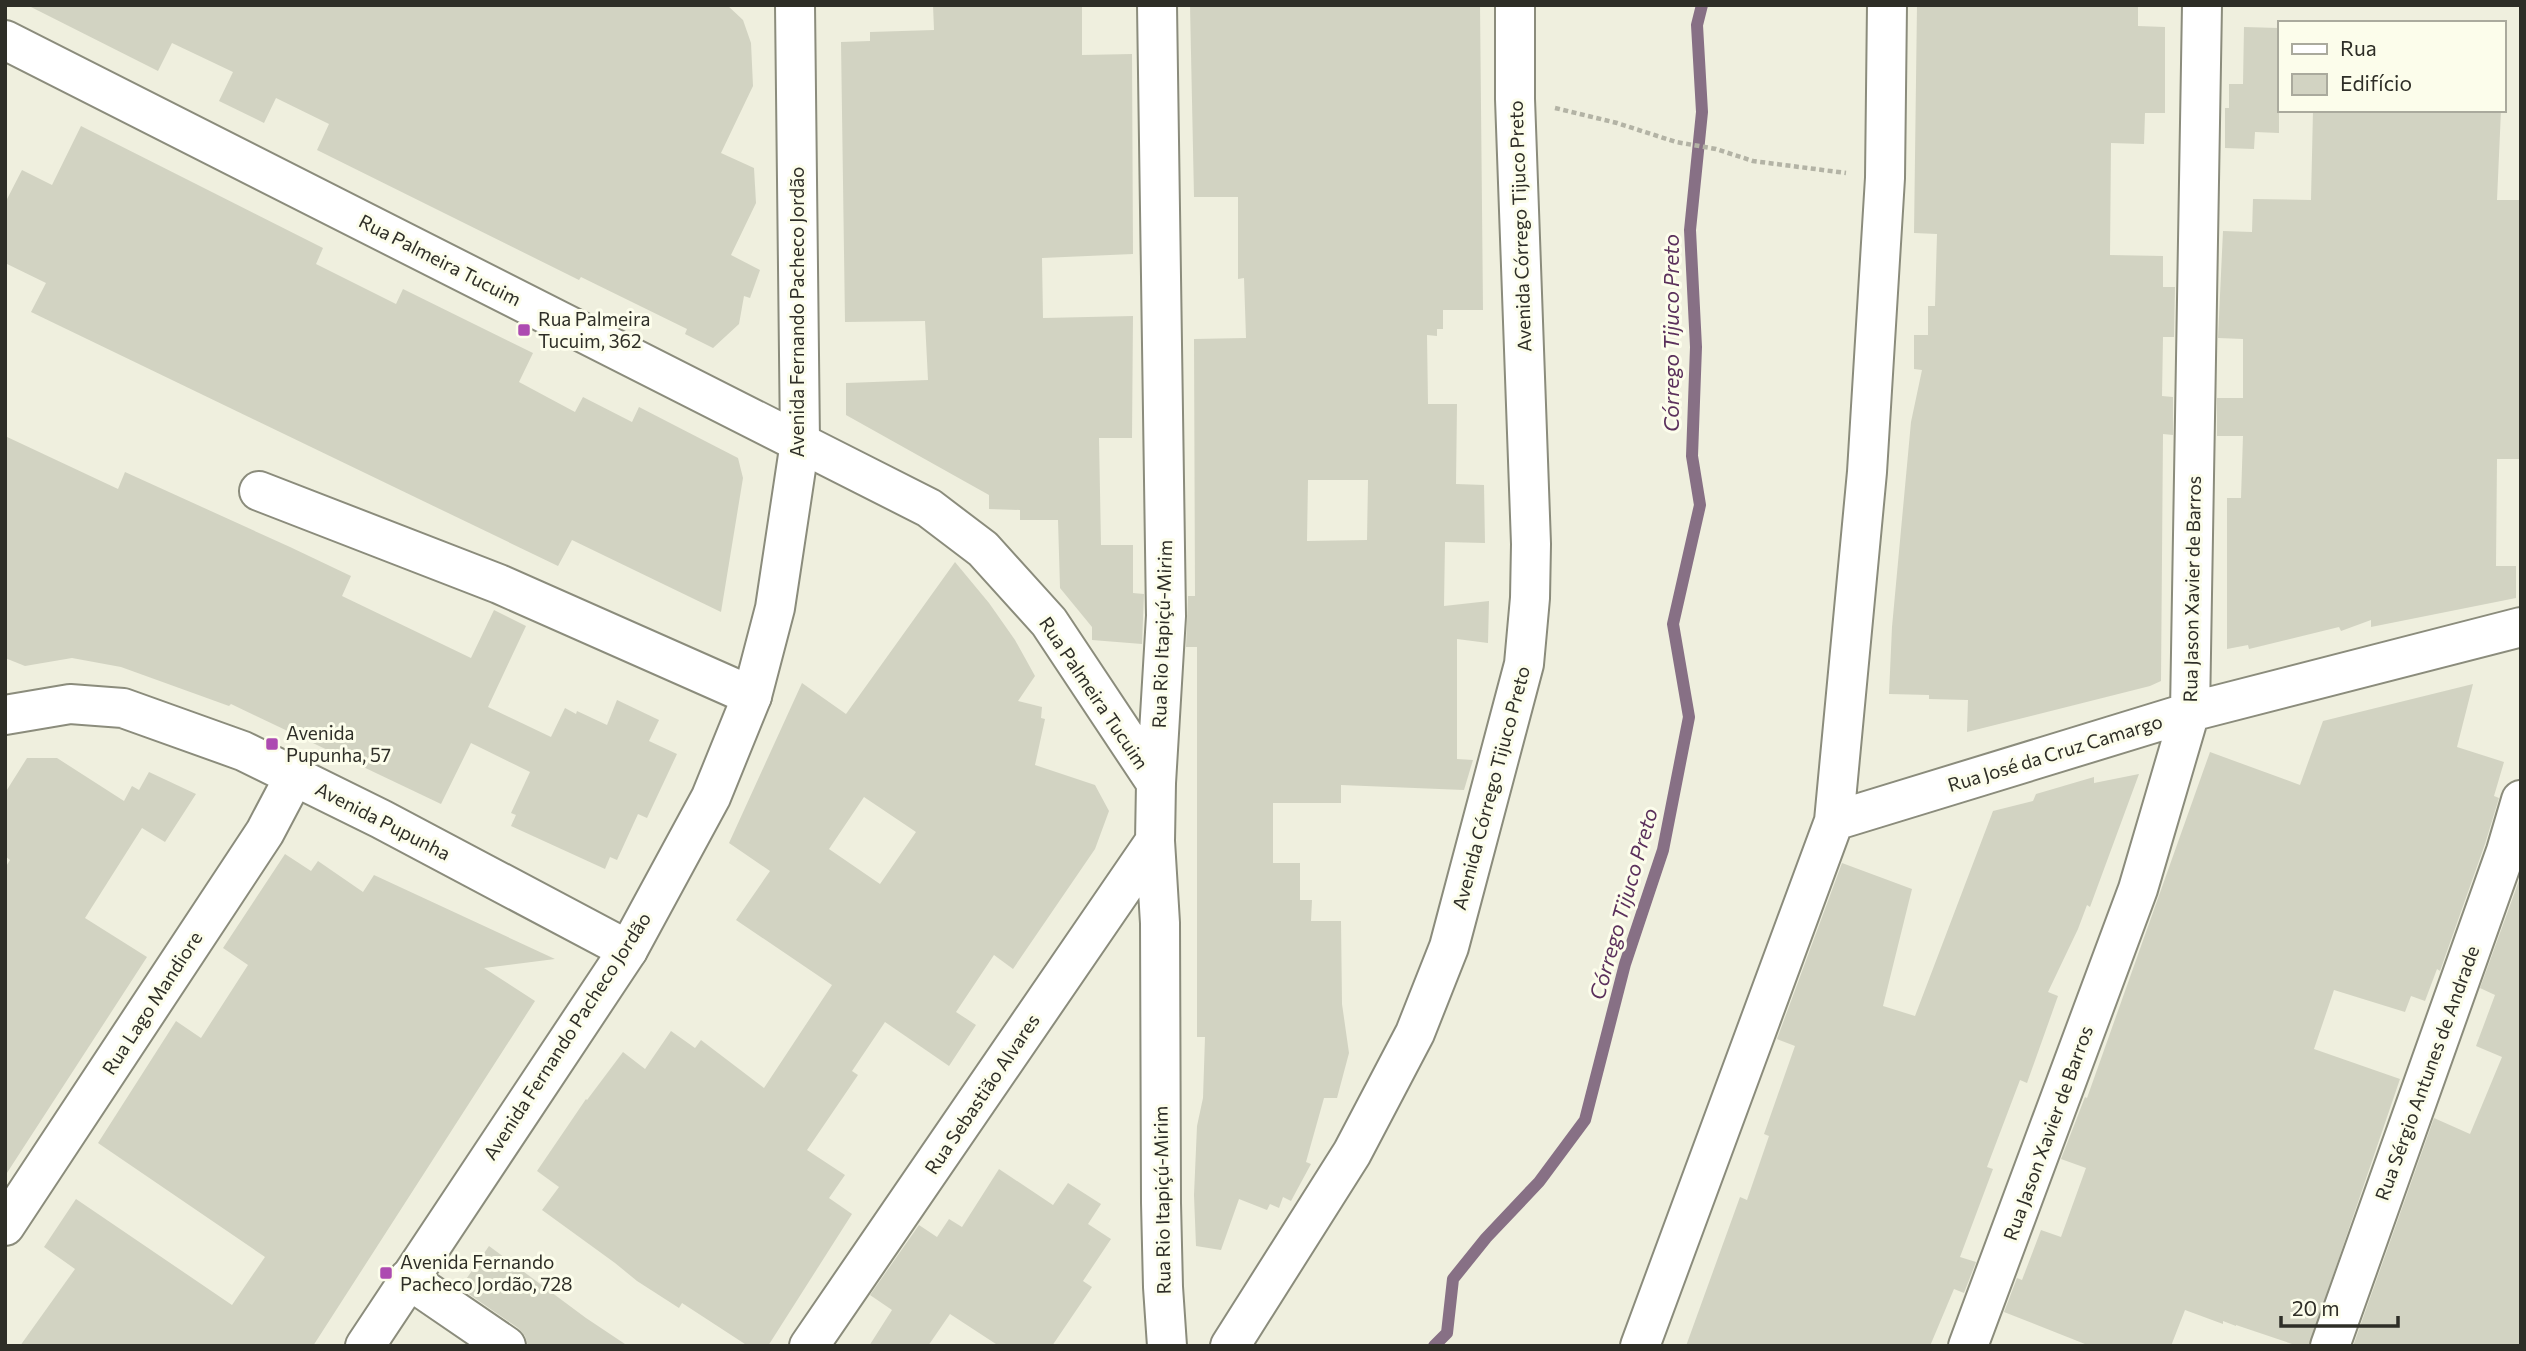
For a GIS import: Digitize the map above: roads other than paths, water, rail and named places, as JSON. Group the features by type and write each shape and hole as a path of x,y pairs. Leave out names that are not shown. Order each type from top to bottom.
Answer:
{"street":[{"name":"Avenida Fernando Pacheco Jordão","path":"365,1346 628,950 711,797 752,696 775,608 800,442 795,5"},
{"name":"Rua Rio Itapiçú-Mirim","path":"1157,5 1166,616 1155,841 1160,923 1159,1057 1167,1346"},
{"name":"Avenida Córrego Tijuco Preto","path":"1230,1346 1352,1153 1415,1033 1450,947 1524,664 1531,544 1515,99 1515,5"},
{"path":"1640,1346 1834,821 1867,472 1885,178 1887,5"},
{"name":"Rua Jason Xavier de Barros","path":"1968,1346 2138,889 2190,712 2202,5"},
{"name":"Rua Palmeira Tucuim","path":"5,40 929,508 982,549 1049,622 1156,783"},
{"path":"259,491 499,584 752,696"},
{"name":"Rua José da Cruz Camargo","path":"1834,821 2190,712 2521,627"},
{"name":"Avenida Pupunha","path":"5,715 70,704 123,708 243,751 382,819 628,950"},
{"name":"Rua Lago Mandiore","path":"5,1226 265,832 293,777"},
{"name":"Rua Sérgio Antunes de Andrade","path":"2330,1346 2502,864 2521,800"},
{"name":"Rua Sebastião Alvares","path":"809,1346 1155,841"},
{"path":"408,1279 506,1346"}],"waterway":[{"name":"Córrego Tijuco Preto","path":"1434,1346 1447,1333 1453,1279 1486,1238 1539,1182 1585,1120 1625,964 1663,850 1689,717 1673,624 1700,505 1692,456 1696,347 1690,230 1702,112 1697,25 1702,5"}],"place":[{"name":"Rua Palmeira Tucuim, 362","path":"524,330"},
{"name":"Avenida Pupunha, 57","path":"272,744"},
{"name":"Avenida Fernando Pacheco Jordão, 728","path":"386,1273"}]}
